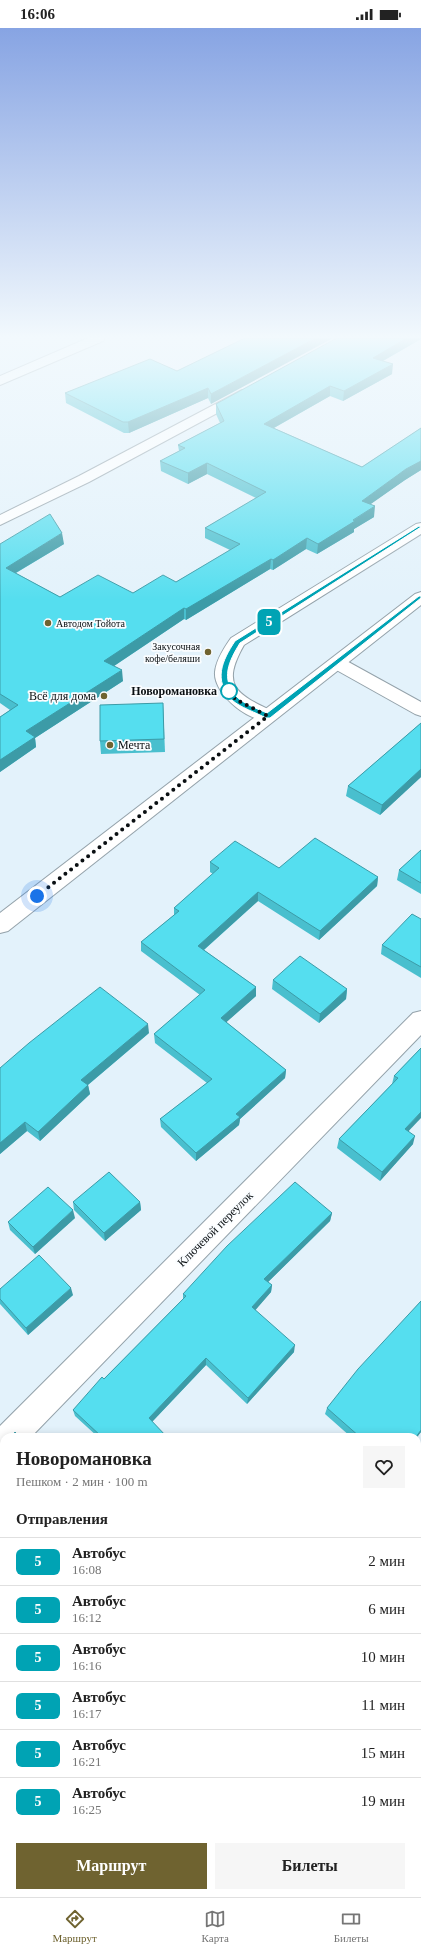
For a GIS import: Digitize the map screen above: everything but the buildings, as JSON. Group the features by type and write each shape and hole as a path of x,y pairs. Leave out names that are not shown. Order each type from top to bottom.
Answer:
{"street":[{"path":"0,521 84,479 183,425"},
{"path":"268,716 235,699 224,682 226,662 237,642 421,527"},
{"path":"0,925 421,597"},
{"path":"337,663 421,710"},
{"name":"Ключевой переулок","path":"14,1433 421,1020"}],"bus line":[{"name":"5","path":"421,527 237,642 226,662 224,682 235,699 268,716 421,597"}],"place":[{"name":"Автодом Тойота","path":"48,623"},
{"name":"Закусочная кофе/беляши","path":"208,652"},
{"name":"Новоромановка","path":"229,691"},
{"name":"Всё для дома","path":"104,696"},
{"name":"Мечта","path":"110,745"}],"route":[{"path":"37,896 268,716 235,699 229,691"}]}
